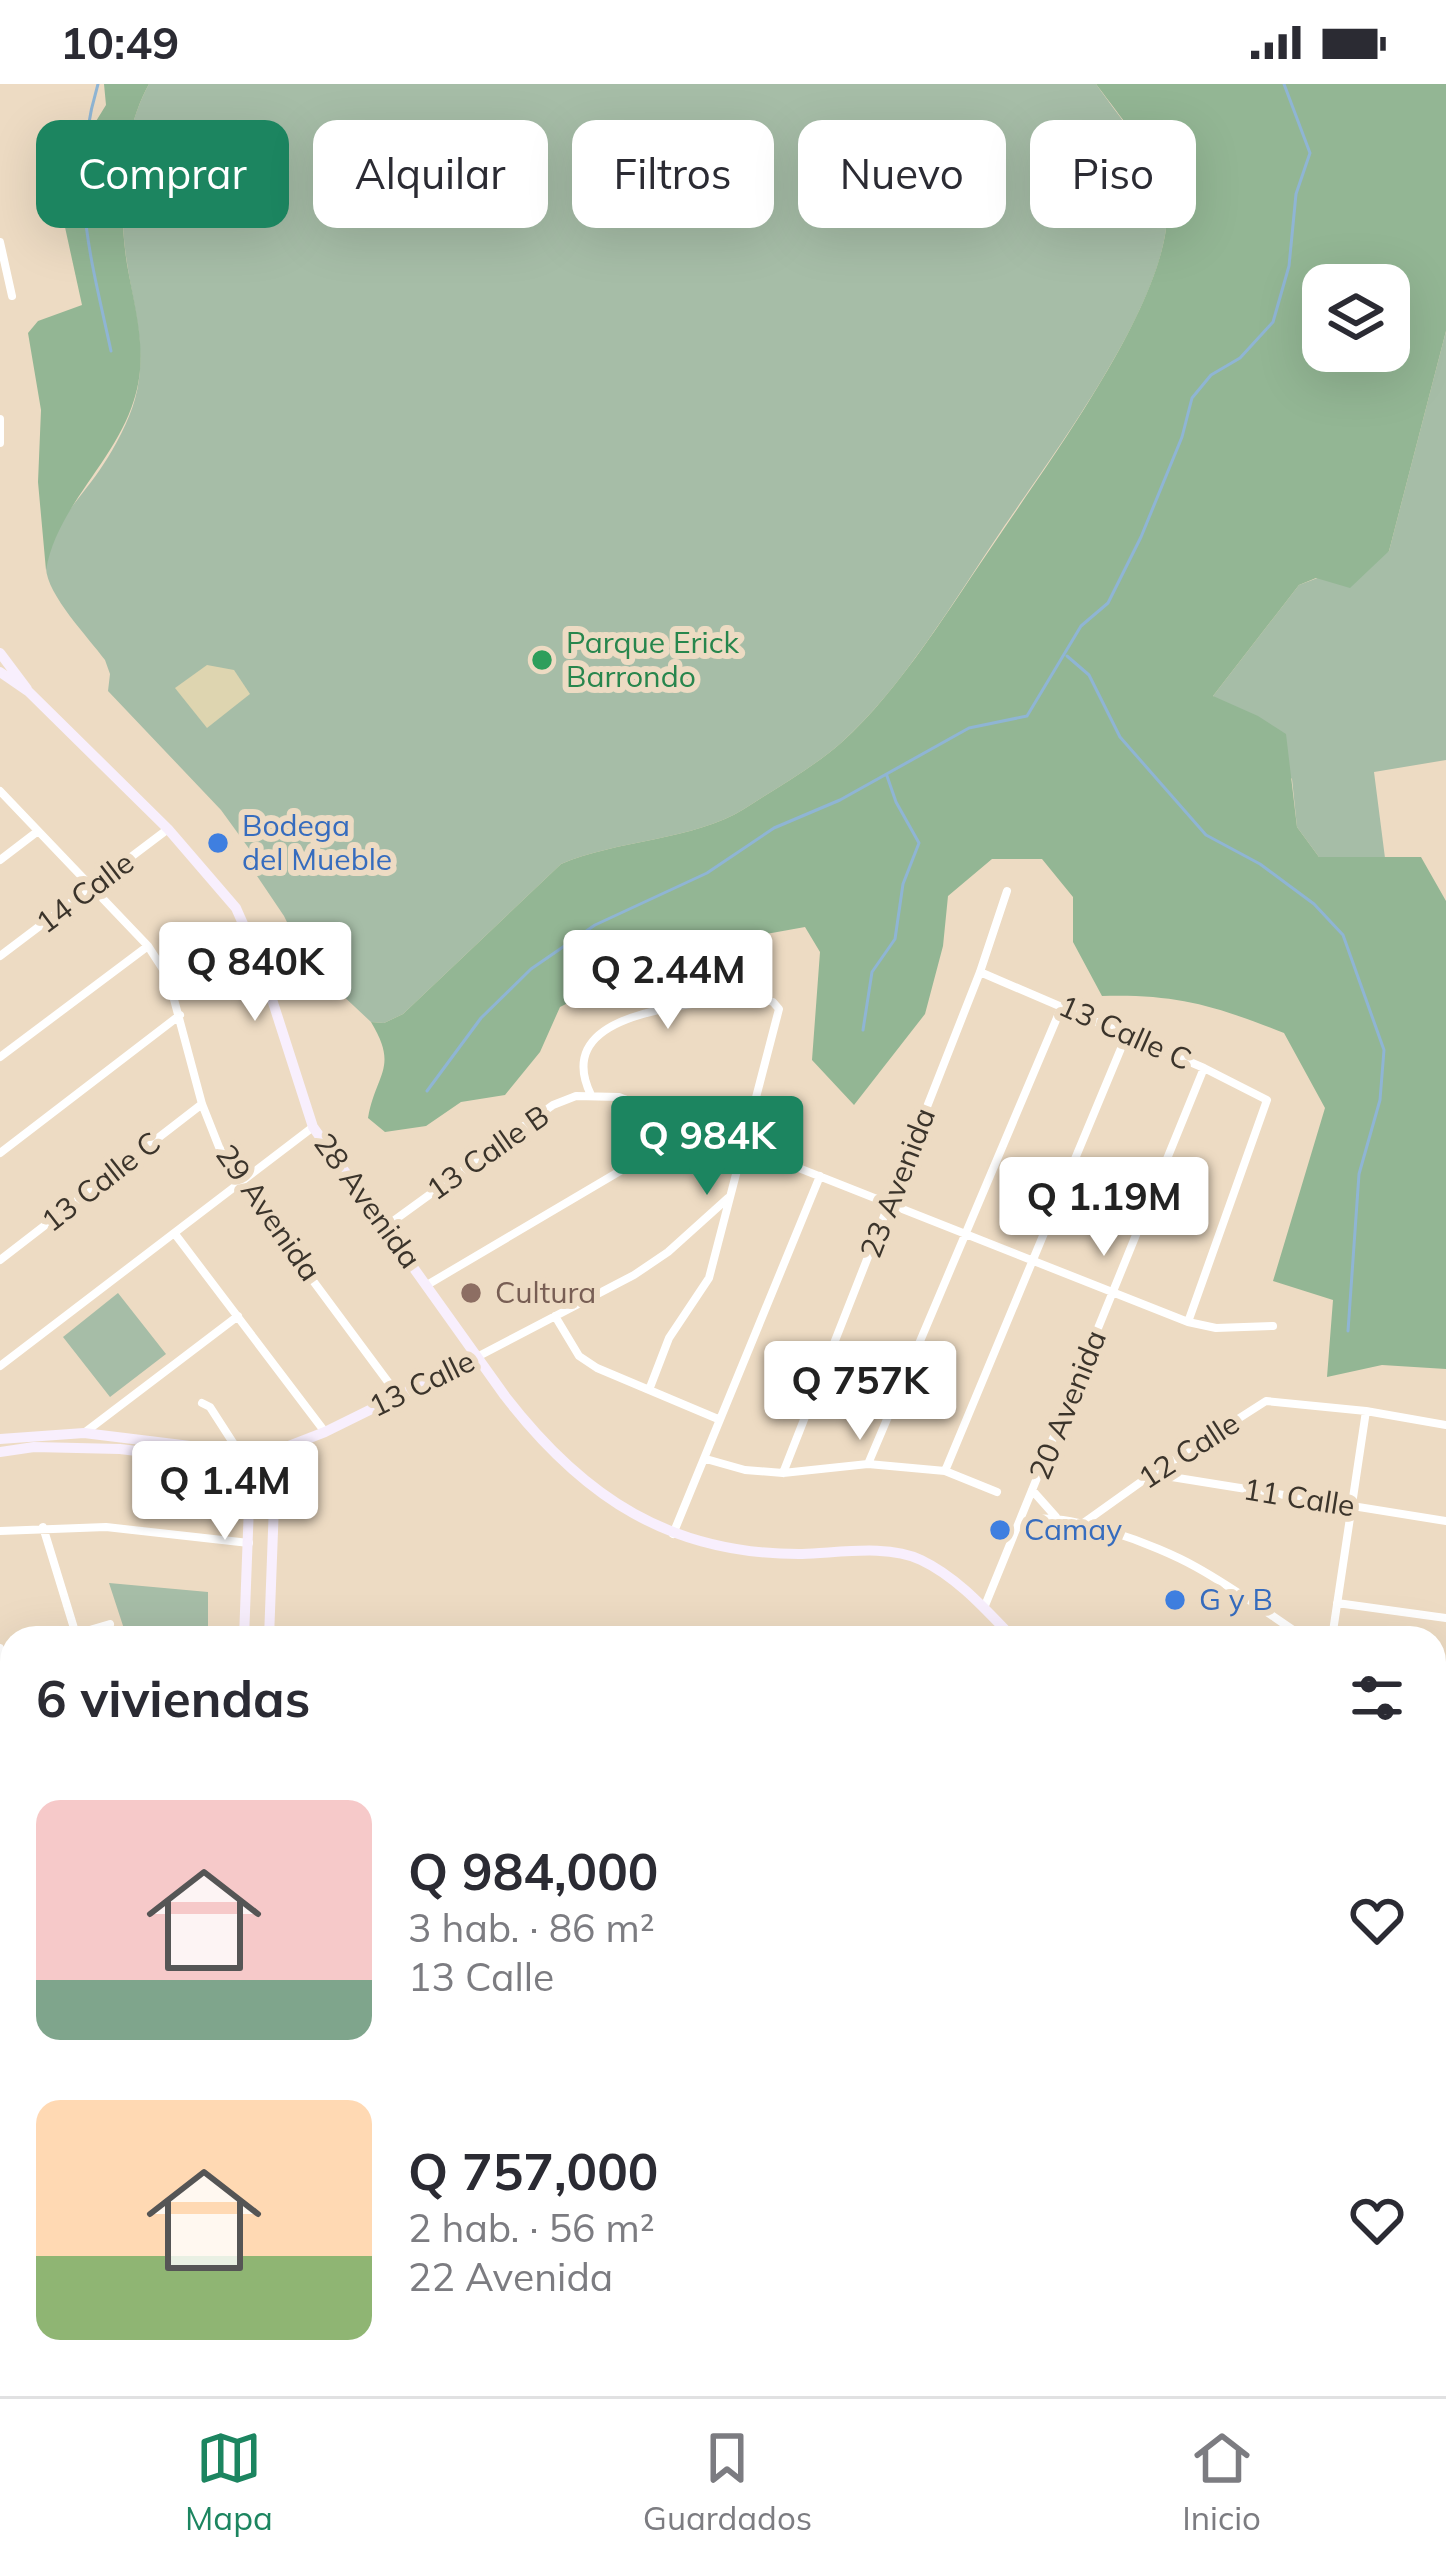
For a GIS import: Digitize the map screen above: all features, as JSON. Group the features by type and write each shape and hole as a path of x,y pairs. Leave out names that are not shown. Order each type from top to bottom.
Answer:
{"main road":[{"name":"28 Avenida","path":"0,653 28,692"},
{"name":"28 Avenida","path":"0,672 28,692 168,829 236,908 260,962 313,1127 534,1433 581,1479 626,1512 673,1534 742,1553 891,1553 919,1559 1001,1626"},
{"name":"13 Calle","path":"0,1438 84,1433 245,1452 276,1451 477,1357"},
{"path":"214,1448 235,1461 248,1482"},
{"path":"0,1452 120,1449 221,1461 248,1482"},
{"path":"269,1626 276,1451"},
{"path":"245,1452 245,1626"}],"street":[{"path":"0,242 12,296"},
{"path":"0,418 0,443"},
{"name":"29 Avenida","path":"0,791 148,946 168,977 202,1103 219,1147 242,1185 398,1394"},
{"name":"14 Calle","path":"0,956 168,829"},
{"path":"0,860 38,831"},
{"name":"23 Avenida","path":"783,1473 980,972 1007,891"},
{"path":"0,1057 148,946"},
{"name":"13 Calle C","path":"980,972 1267,1100 1187,1322"},
{"path":"649,1390 669,1338 709,1278 744,1146 779,1009 754,997 623,1018 602,1031 585,1052 581,1076 591,1095 619,1096 693,1128 744,1146 1187,1322 1216,1328 1273,1327"},
{"path":"868,1464 1062,1006"},
{"path":"0,1154 180,1015"},
{"path":"945,1471 1127,1034"},
{"name":"20 Avenida","path":"984,1608 1204,1068"},
{"name":"13 Calle B","path":"385,1227 553,1105 591,1095"},
{"name":"13 Calle C","path":"0,1260 202,1103"},
{"path":"0,1366 313,1127"},
{"path":"427,1285 693,1128"},
{"path":"673,1534 820,1176"},
{"name":"13 Calle","path":"477,1357 634,1275 668,1252 730,1196"},
{"path":"176,1234 325,1432"},
{"path":"84,1433 238,1316"},
{"path":"555,1316 578,1356 718,1419"},
{"name":"12 Calle","path":"1082,1524 1266,1401 1446,1425"},
{"path":"202,1403 245,1452"},
{"path":"1334,1626 1366,1411"},
{"path":"706,1460 783,1473 868,1464 945,1471 997,1492"},
{"name":"11 Calle","path":"1152,1474 1446,1521"},
{"path":"1032,1490 1042,1506 1062,1521"},
{"path":"1020,1522 1036,1518 1082,1524 1194,1565 1287,1626"},
{"path":"43,1527 73,1626"},
{"path":"0,1531 43,1527 150,1530 248,1543"},
{"path":"1337,1603 1446,1618"},
{"path":"104,1626 110,1624"}],"green space":[{"path":"104,84 149,84 134,120 97,120 106,105"},
{"name":"Parque Erick Barrondo","path":"149,84 1096,84 1122,120 1030,120 1030,228 1165,228 1163,246 1129,331 1077,420 927,641 842,742 795,777 724,819 561,864 403,1014 384,1023 371,1022 306,961 284,916 247,861 250,850 221,810 108,691 110,674 105,660 48,579 47,554 52,541 117,442 139,382 140,348 124,228 289,228 289,120 134,120"},
{"path":"1096,84 1446,84 1446,331 1389,551 1350,588 1316,578 1299,585 1213,696 1286,734 1297,827 1319,857 1421,857 1446,901 1446,1369 1382,1365 1327,1377 1333,1300 1273,1281 1325,1108 1284,1033 1196,1004 1102,996 1073,942 1073,897 1042,859 992,859 948,896 943,946 925,1014 854,1105 812,1060 820,952 805,927 671,951 560,1007 540,1052 505,1095 461,1102 426,1126 385,1132 368,1118 384,1061 371,1022 384,1023 403,1014 561,864 724,819 807,769 864,721 925,645 1102,379 1149,288 1165,228 1196,228 1196,120 1122,120"},
{"path":"65,228 124,228 139,332 138,383 125,422 62,525 46,570 38,482 41,410 28,333 38,321 82,305"},
{"path":"1446,331 1446,760 1374,772 1385,858 1319,857 1297,827 1292,779 1213,696 1299,585 1389,551"},
{"path":"118,1293 166,1354 110,1397 63,1337"},
{"path":"109,1583 208,1592 208,1626 123,1626"}],"sand":[{"path":"207,665 234,670 250,694 207,728 175,688"}],"waterway":[{"path":"98,84 89,120 83,187 90,250 111,351"},
{"path":"427,1091 481,1018 531,969 595,925 707,873 774,828 840,800 969,728 1027,716 1081,626 1108,603 1182,437 1192,398 1211,375 1240,358 1273,322 1289,266 1296,194 1310,153 1284,84"},
{"path":"1067,656 1089,675 1120,737 1206,835 1260,864 1314,904 1343,935 1384,1050 1380,1100 1359,1174 1348,1331"},
{"path":"863,1030 872,972 895,939 903,884 919,843 887,776"}],"place":[{"name":"Parque Erick Barrondo","path":"542,660"},
{"name":"Bodega del Mueble","path":"218,843"},
{"name":"Cultura","path":"471,1293"},
{"name":"Camay","path":"1000,1530"},
{"name":"G y B","path":"1175,1600"}]}
